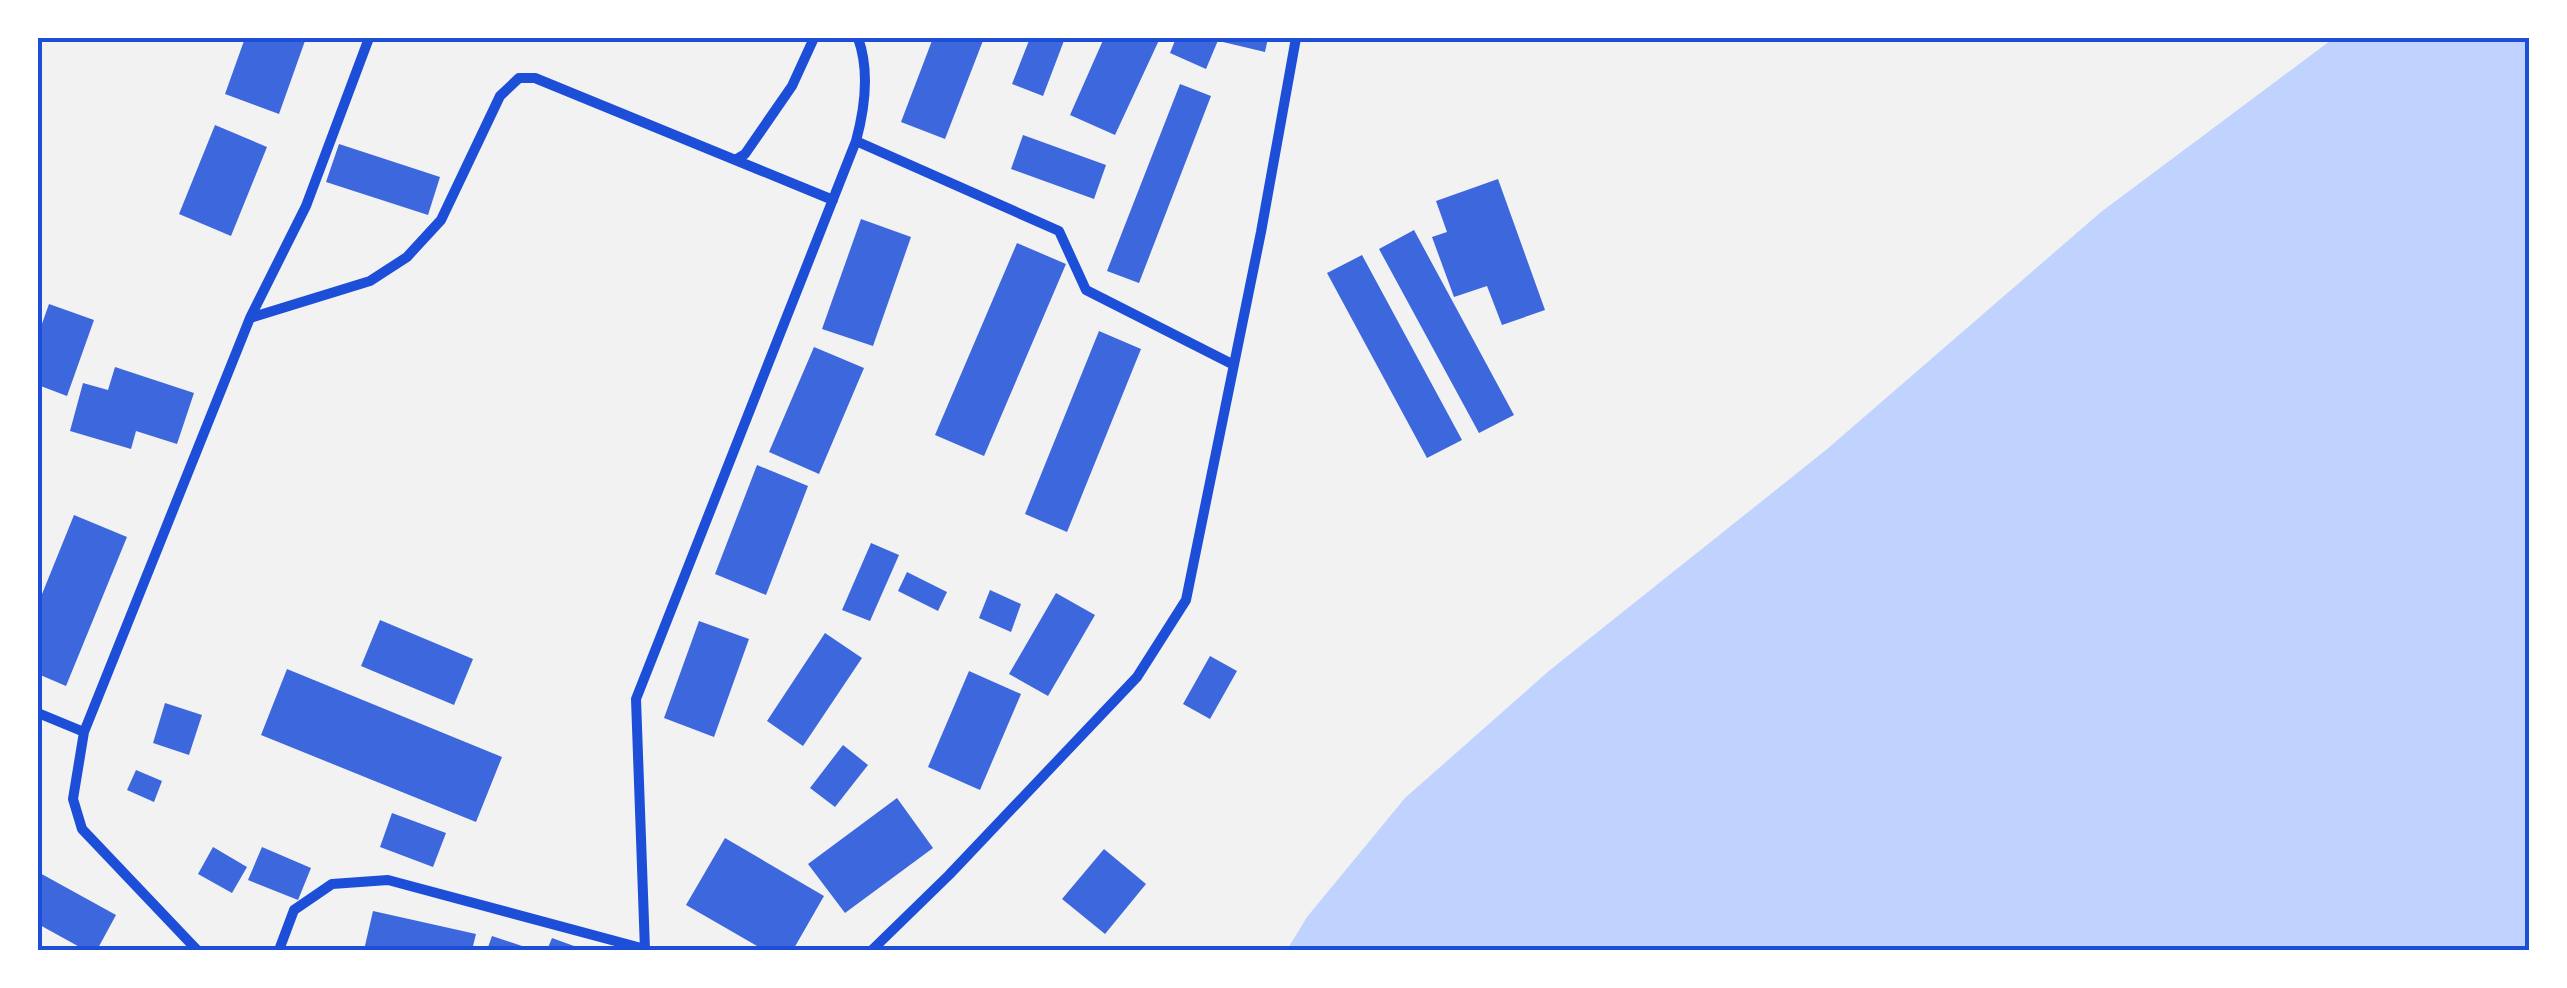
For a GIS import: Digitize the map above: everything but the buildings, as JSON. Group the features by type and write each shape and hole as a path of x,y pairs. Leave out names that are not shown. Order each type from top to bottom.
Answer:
{"street":[{"path":"197,950 82,829 74,799 84,732 250,318 306,206 369,38"},
{"path":"735,160 745,154 792,86 814,38"},
{"path":"279,950 294,910 332,884 388,880 645,949 636,700 856,142 864,110 865,82 864,56 858,38"},
{"path":"872,950 1138,677 1186,600 1296,38"},
{"path":"250,318 370,281 406,257 442,220 500,96 519,78 534,78 833,200"},
{"path":"856,142 1059,231 1086,290 1234,365"},
{"path":"38,713 84,732"}],"water":[{"path":"2334,38 2529,38 2529,950 1287,950 1307,917 1405,798 1550,670 1826,450 2101,212"}]}
